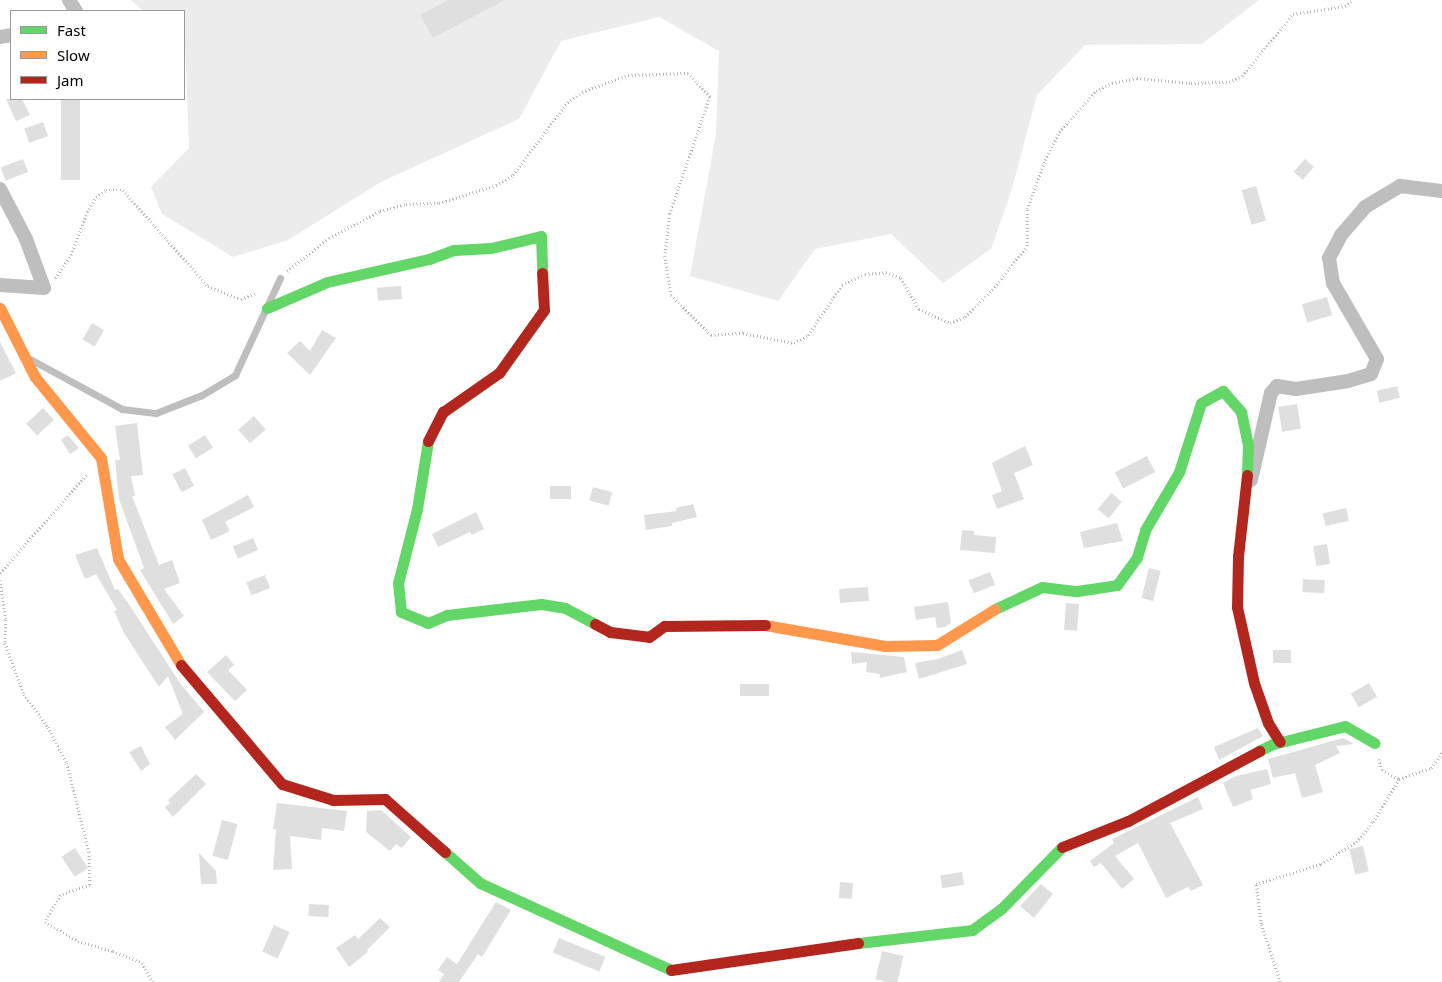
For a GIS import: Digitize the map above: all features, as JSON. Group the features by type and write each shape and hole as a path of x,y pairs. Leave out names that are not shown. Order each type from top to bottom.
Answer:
{"street":[{"path":"1246,498 1258,459 1271,393 1277,386 1296,389 1348,381 1371,374 1377,359 1334,283 1329,258 1341,235 1365,207 1400,186 1442,192"},
{"path":"0,189 26,239 44,288 0,285"},
{"path":"267,308 327,282 429,259 454,250 491,248 541,236 544,310 498,372 443,412 429,438 421,470 417,509 398,583 401,612 428,623 448,615 541,604 565,608 610,632 632,636 649,637 664,626 771,625 885,646 937,645 1002,604 1042,587 1077,592 1117,585 1137,557 1145,530 1178,472 1201,403 1223,391 1241,412 1248,444 1246,498 1238,556 1237,607 1254,683 1268,723 1280,742"},
{"path":"0,308 35,377 101,458 118,559 188,676 282,784 334,800 385,799 480,883 674,971 829,946 972,930 1002,908 1063,846 1128,821 1280,742 1345,726 1374,743"}],"lane":[{"path":"25,357 122,409 156,413 202,395 235,375 280,278"}],"path":[{"path":"44,288 63,269 72,255 87,212 96,197 106,190 123,190 208,286 241,299 263,291 329,238 380,211 406,204 439,203 496,185 513,176 565,105 582,92 628,75 688,73 710,96 670,214 665,256 671,295 711,334 743,333 794,343 808,335 842,285 865,274 886,272 900,278 919,309 950,323 965,317 992,290 1027,246 1027,209 1045,160 1059,132 1081,103 1096,91 1112,83 1137,78 1191,83 1228,82 1242,76 1293,14 1345,6 1353,0"},
{"path":"0,573 101,458"},
{"path":"0,580 6,620 5,643 24,694 48,727 67,763 89,852 90,885 60,895 45,922 78,941 113,951 142,963 153,982"},
{"path":"1374,743 1382,770 1399,779"},
{"path":"1280,982 1262,924 1256,884 1321,864 1356,842 1373,822 1399,779 1430,768 1442,752"}],"shaded area":[{"path":"131,0 1259,0 1202,44 1085,45 1037,95 1011,192 991,249 943,283 891,234 815,249 778,301 690,276 716,134 719,51 659,17 561,41 519,119 381,182 288,240 233,257 162,214 151,187 189,148 185,10 142,10"}],"building":[{"path":"448,0 505,0 433,38 420,15"},
{"path":"6,99 22,100 30,115 16,121"},
{"path":"61,100 80,100 80,180 61,180"},
{"path":"43,122 48,136 29,143 24,129"},
{"path":"23,159 28,172 6,181 1,168"},
{"path":"1305,159 1314,167 1303,180 1294,172"},
{"path":"1256,186 1266,221 1252,225 1242,190"},
{"path":"401,286 402,299 378,301 377,288"},
{"path":"1327,297 1332,315 1307,322 1302,304"},
{"path":"92,323 104,330 95,346 83,339"},
{"path":"322,330 336,338 310,375 287,353 300,341 310,351"},
{"path":"0,342 16,373 0,381"},
{"path":"1397,386 1400,398 1380,403 1377,391"},
{"path":"1297,404 1301,429 1282,432 1278,407"},
{"path":"43,408 54,420 37,435 26,424"},
{"path":"254,416 266,430 250,443 238,430"},
{"path":"137,423 143,475 131,476 135,496 132,496 159,565 172,560 180,583 164,589 184,616 173,624 140,570 144,568 119,499 115,460 120,460 115,426"},
{"path":"68,435 79,448 70,454 61,440"},
{"path":"205,435 213,448 196,458 188,446"},
{"path":"1025,446 1033,465 1014,473 1024,499 997,509 992,495 1002,491 992,463"},
{"path":"1147,456 1155,472 1123,488 1115,472"},
{"path":"185,468 194,486 182,492 173,474"},
{"path":"550,486 571,486 571,499 550,499"},
{"path":"593,487 612,492 609,506 589,501"},
{"path":"1111,493 1122,502 1109,518 1098,509"},
{"path":"248,495 254,507 225,522 230,531 211,540 202,520"},
{"path":"693,504 697,517 672,523 672,526 646,530 644,515 677,511 676,508"},
{"path":"1346,508 1349,521 1326,526 1323,513"},
{"path":"476,512 484,529 472,535 470,532 438,547 432,534"},
{"path":"1117,523 1123,541 1084,548 1080,532"},
{"path":"962,530 974,531 974,535 996,537 995,553 960,550"},
{"path":"253,538 258,550 238,559 233,547"},
{"path":"1327,544 1330,564 1316,566 1313,546"},
{"path":"97,548 115,590 118,589 180,683 204,712 175,740 165,727 183,714 168,676 159,687 124,633 114,611 117,610 96,574 85,579 75,555"},
{"path":"1149,568 1161,571 1153,601 1142,598"},
{"path":"990,572 995,585 974,593 969,580"},
{"path":"265,575 270,588 251,595 246,582"},
{"path":"1303,579 1325,580 1324,593 1302,592"},
{"path":"868,587 869,601 840,603 839,589"},
{"path":"948,602 951,623 945,627 937,628 935,617 916,620 914,607"},
{"path":"1066,603 1079,604 1077,631 1064,630"},
{"path":"962,650 967,664 919,679 915,663 938,659"},
{"path":"1273,650 1291,650 1291,663 1273,663"},
{"path":"851,652 904,657 907,672 880,678 880,674 866,672 867,662 852,664"},
{"path":"226,655 234,665 228,670 247,690 235,701 207,672"},
{"path":"1369,683 1377,697 1359,707 1351,694"},
{"path":"740,684 769,684 769,696 740,696"},
{"path":"1258,728 1263,736 1219,760 1214,747"},
{"path":"1343,738 1354,744 1336,746 1340,753 1315,765 1323,792 1302,798 1295,773 1273,778 1268,759"},
{"path":"141,746 150,764 141,771 129,752"},
{"path":"1267,769 1271,784 1250,790 1253,799 1233,807 1223,783 1236,776"},
{"path":"196,774 206,784 173,817 165,807 170,803 168,800"},
{"path":"1198,797 1203,809 1170,823 1203,885 1191,891 1188,887 1166,898 1138,843 1115,856 1134,879 1122,889 1101,863 1094,867 1090,861 1114,843 1112,839"},
{"path":"277,803 347,811 344,831 322,828 321,840 290,836 292,869 273,870 276,829 273,829"},
{"path":"381,810 411,837 402,848 396,844 390,851 366,832 367,811"},
{"path":"222,820 237,824 228,860 212,856"},
{"path":"1363,846 1369,871 1355,874 1349,849"},
{"path":"75,848 88,868 75,877 62,857"},
{"path":"199,853 216,871 217,884 201,884"},
{"path":"962,872 964,885 942,888 940,875"},
{"path":"840,882 853,883 852,899 839,898"},
{"path":"1041,884 1053,894 1034,918 1020,906"},
{"path":"496,902 511,910 482,957 478,954 459,982 439,982 444,974 438,970 447,957 457,964"},
{"path":"309,904 329,905 328,917 308,916"},
{"path":"380,918 390,927 367,950 368,952 349,967 336,948 355,935 358,939"},
{"path":"274,925 290,932 278,958 262,951"},
{"path":"559,938 605,957 599,972 553,953"},
{"path":"882,951 903,956 897,982 875,979"}],"traffic: fast":[{"path":"267,308 327,282 429,259 454,250 491,248 541,236 542,273"},
{"path":"995,609 1042,587 1077,591 1117,585 1137,557 1145,530 1179,472 1201,403 1223,391 1241,412 1248,444 1247,475"},
{"path":"428,441 417,509 398,583 401,612 428,623 447,615 541,604 565,608 595,624"},
{"path":"1259,751 1273,744 1345,726 1375,743"},
{"path":"858,943 972,930 1002,908 1062,847"},
{"path":"445,852 480,883 671,970"}],"traffic: slow":[{"path":"0,308 35,377 101,458 118,559 181,665"},
{"path":"765,625 885,646 937,645 995,609"}],"traffic: jam":[{"path":"428,441 443,412 499,373 544,310 542,273"},
{"path":"1247,475 1238,556 1237,607 1254,683 1268,723 1280,742"},
{"path":"595,624 610,632 649,637 664,626 765,625"},
{"path":"181,665 282,784 333,800 385,799 445,852"},
{"path":"1062,847 1128,821 1259,751"},
{"path":"671,970 858,943"}]}
